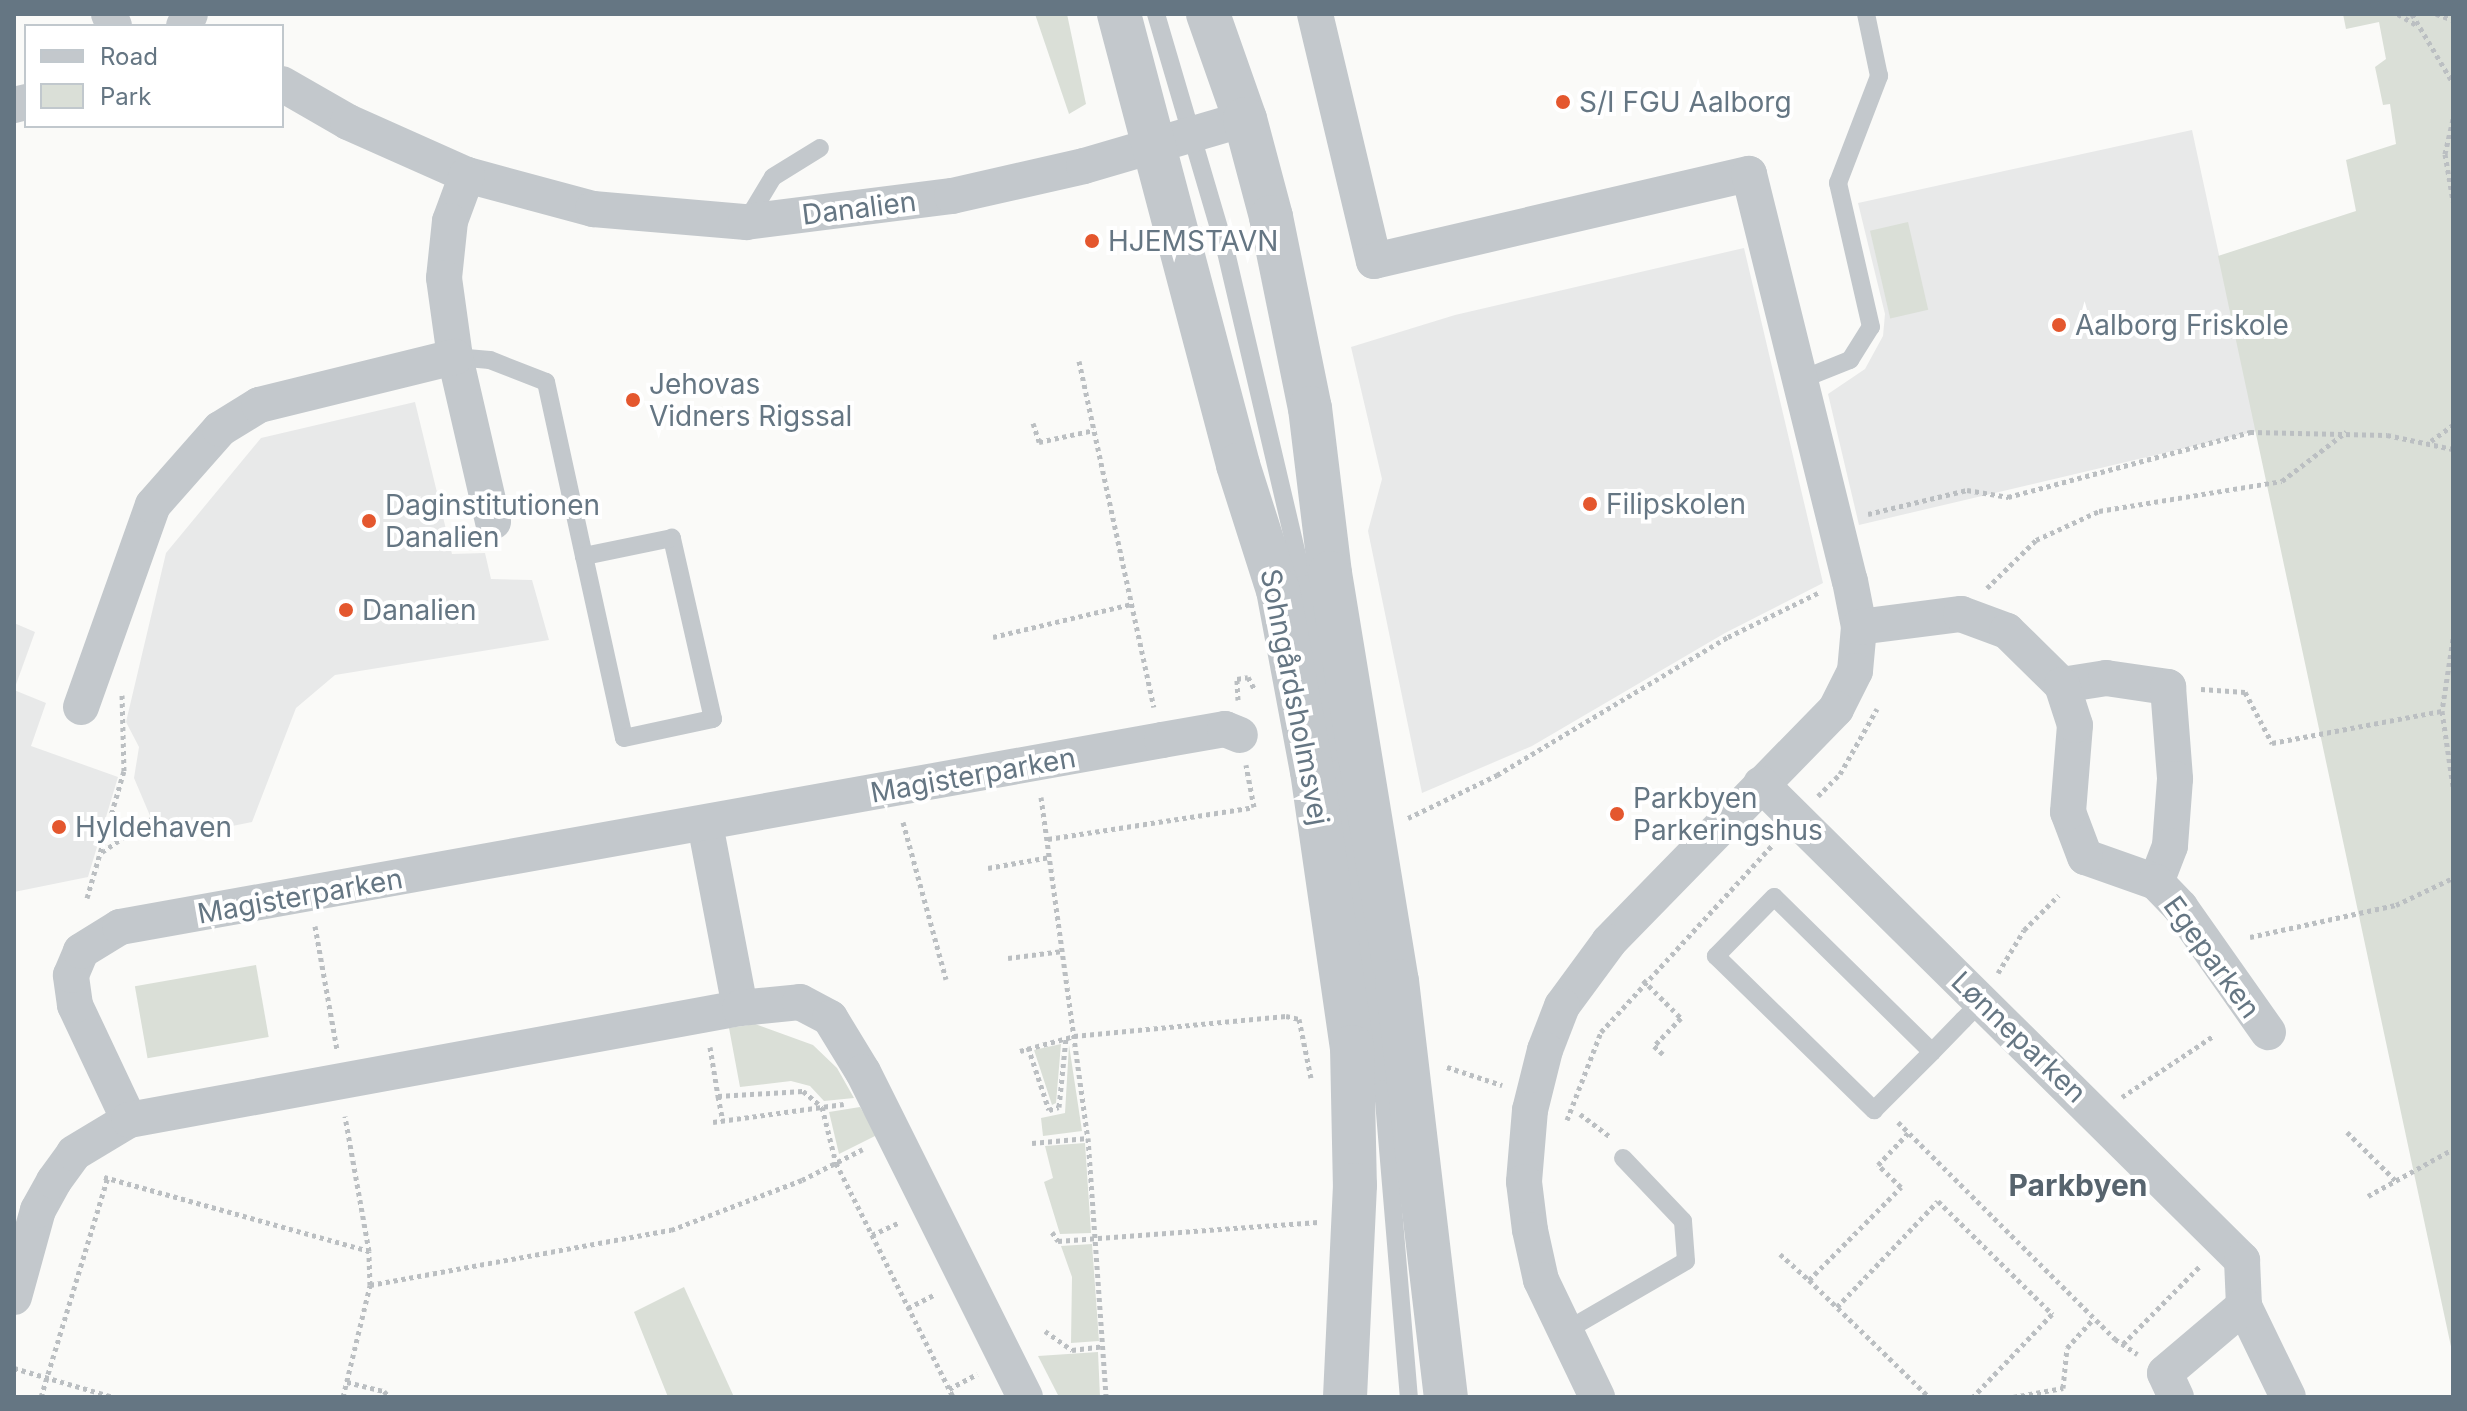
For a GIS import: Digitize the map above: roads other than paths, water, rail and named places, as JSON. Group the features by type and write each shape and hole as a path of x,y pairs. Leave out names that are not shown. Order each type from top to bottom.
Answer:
{"street":[{"name":"Sohngårdsholmsvej","path":"1119,14 1173,140 1238,465 1278,590 1342,969 1355,1112 1345,1397"},
{"name":"Sohngårdsholmsvej","path":"1208,14 1245,119 1283,267 1310,408 1330,573 1397,981 1446,1397"},
{"path":"1315,14 1374,261 1749,174 1850,581 1859,627 1855,671 1836,709 1761,784 1669,885 1609,942 1562,1006 1545,1050 1530,1110 1524,1182 1541,1280 1562,1333 1597,1397"},
{"name":"Danalien","path":"284,85 348,122 467,175 593,209 746,222 952,196 1245,119"},
{"path":"467,175 450,221 444,278 455,357 493,522"},
{"path":"81,707 153,505 220,429 259,405 455,357"},
{"name":"Egeparken","path":"1859,627 1961,614 2007,631 2062,685 2075,725 2068,812 2085,857 2156,882 2180,907 2268,1032"},
{"name":"Egeparken","path":"2062,685 2106,678 2168,687 2175,779 2170,846 2156,882"},
{"name":"Magisterparken","path":"129,1120 75,1005 71,975 81,951 120,927 1225,729 1240,735"},
{"name":"Lønneparken","path":"1761,784 2101,1116 2242,1260 2244,1306 2288,1397"},
{"path":"705,824 740,1008"},
{"path":"14,1297 38,1210 74,1153 129,1120 343,1103 706,1031 740,1008 800,1002 830,1018 876,1100 1025,1397"},
{"path":"1355,1112 1371,1254 1375,1397"},
{"path":"2171,1385 2244,1306"}],"lane":[{"path":"1156,14 1173,140 1277,461 1338,769 1383,1089 1409,1397"},
{"path":"1800,380 1850,360 1871,327 1838,183 1879,76 1866,14"},
{"path":"746,222 773,177 820,148"},
{"path":"455,357 490,360 546,382 584,556 624,738 713,719 672,538 584,556"},
{"path":"1932,1052 1774,897 1716,956 1874,1110 1880,1105 1932,1052 1981,1002"},
{"path":"1562,1333 1686,1261 1683,1221 1623,1158"}],"place":[{"name":"S/I FGU Aalborg","path":"1563,102"},
{"name":"HJEMSTAVN","path":"1092,241"},
{"name":"Aalborg Friskole","path":"2059,325"},
{"name":"Jehovas Vidners Rigssal","path":"633,400"},
{"name":"Filipskolen","path":"1590,504"},
{"name":"Daginstitutionen Danalien","path":"369,521"},
{"name":"Danalien","path":"346,610"},
{"name":"Parkbyen Parkeringshus","path":"1617,814"},
{"name":"Hyldehaven","path":"59,827"}],"district":[{"name":"Parkbyen","path":"2078,1185"}]}
